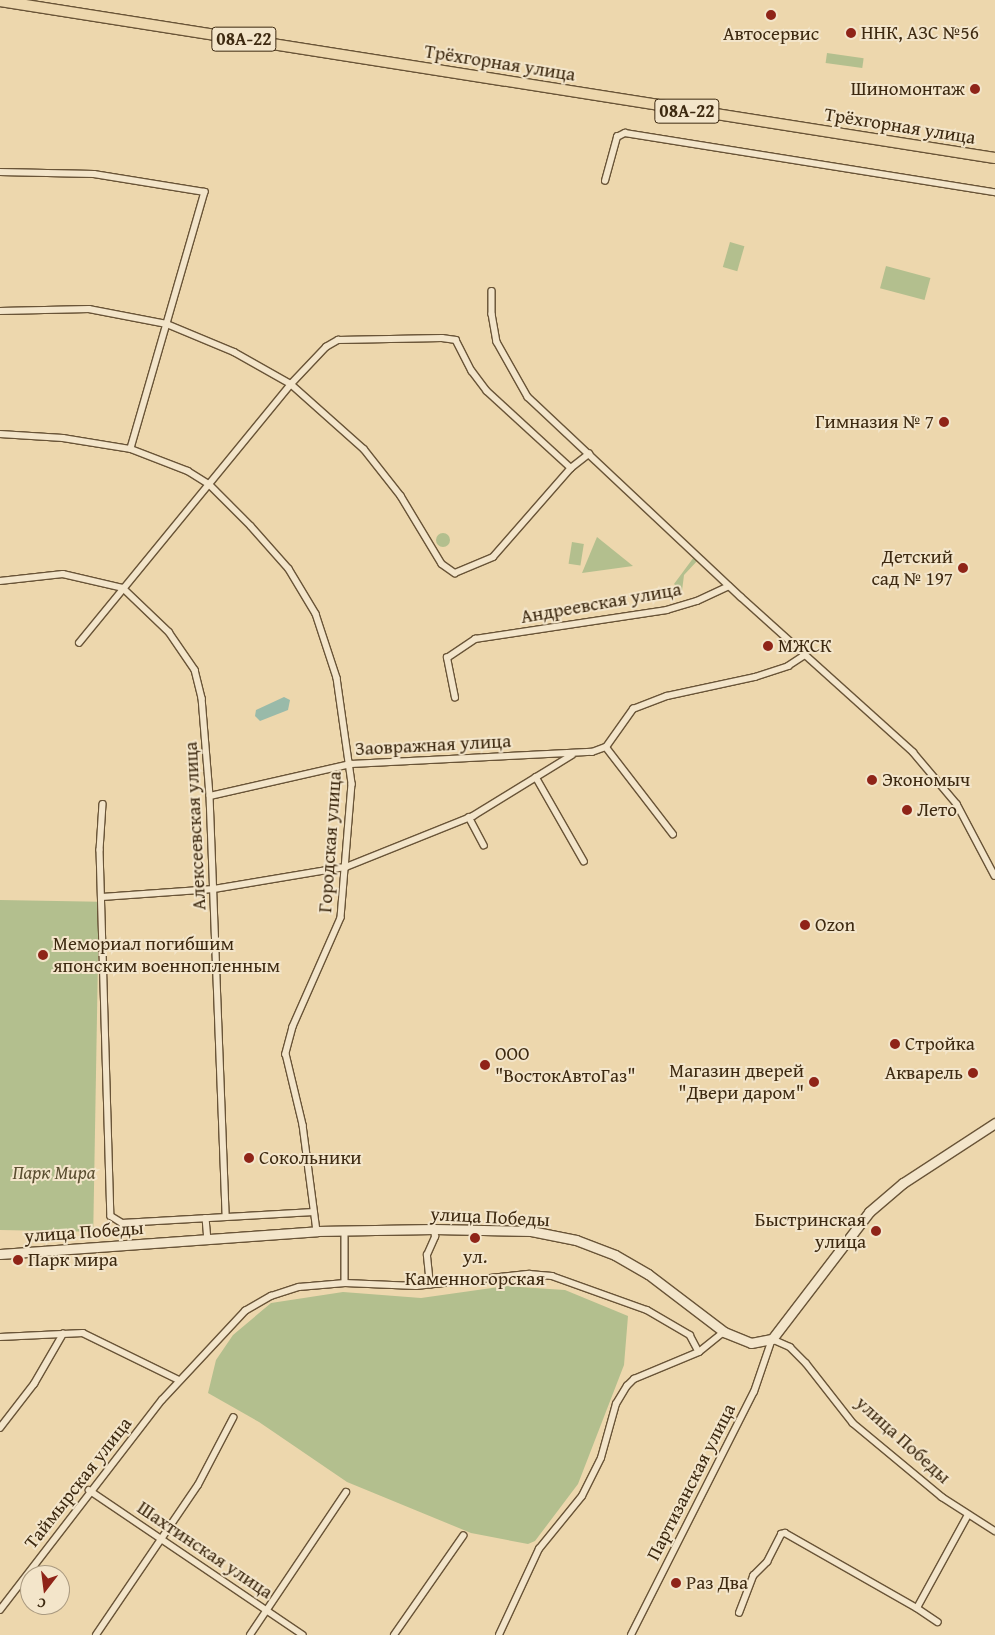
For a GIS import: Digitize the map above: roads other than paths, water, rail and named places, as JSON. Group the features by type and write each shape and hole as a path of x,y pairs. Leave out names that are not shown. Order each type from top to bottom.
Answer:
{"highway":[{"name":"Трёхгорная улица","path":"0,1 995,158"}],"street":[{"path":"604,182 617,136 625,133 995,192"},
{"path":"0,172 94,174 205,192 131,449"},
{"path":"492,291 492,314 497,342 516,379 538,407 729,586 927,767 957,804 995,876"},
{"path":"0,311 89,310 168,324 234,352 291,384 364,449 401,496 444,567 455,573 493,557 571,468 589,454"},
{"path":"79,643 291,384 326,347 338,340 453,339 459,342 472,371 488,391 571,468"},
{"name":"Городская улица","path":"0,434 63,438 131,449 188,471 208,484 289,569 316,614 337,678 351,764 346,867 341,918 287,1043 286,1054 303,1125 317,1232"},
{"name":"Алексеевская улица","path":"0,581 63,574 123,588 170,632 195,670 202,698 210,796 226,1217"},
{"name":"Андреевская улица","path":"455,698 447,658 475,639 668,610 697,602 729,586"},
{"path":"102,897 214,889 346,867 462,820 572,755 606,747 633,709 668,696 755,677 788,666 805,655"},
{"path":"606,747 673,834"},
{"name":"Заовражная улица","path":"210,796 351,764 506,755 572,755"},
{"path":"536,777 584,862"},
{"path":"103,804 102,897 111,1216 122,1223 314,1212"},
{"path":"468,817 484,846"},
{"path":"772,1339 869,1212 903,1183 995,1123"},
{"path":"206,1218 208,1239"},
{"path":"430,1285 427,1255 435,1237 434,1228"},
{"name":"улица Победы","path":"0,1254 317,1232 434,1228 532,1231 576,1240 616,1255 648,1274 724,1332 751,1343 772,1339 790,1347 806,1363 853,1423 942,1498 995,1531"},
{"path":"345,1231 345,1284"},
{"name":"Таймырская улица","path":"0,1610 89,1490 179,1380 245,1311 271,1296 299,1287 345,1284 430,1285 529,1274 568,1280 647,1310 690,1335 698,1352"},
{"path":"0,1338 78,1332 92,1336 179,1380"},
{"path":"500,1635 540,1549 582,1496 601,1458 616,1404 626,1386 634,1379 698,1352 724,1332"},
{"path":"0,1428 34,1384 62,1334"},
{"name":"Партизанская улица","path":"631,1635 754,1392 772,1339"},
{"path":"96,1635 198,1485 233,1418"},
{"name":"Шахтинская улица","path":"89,1490 161,1538 251,1603 268,1610 303,1635"},
{"path":"250,1635 346,1492"},
{"path":"916,1608 968,1515"},
{"path":"739,1612 753,1576 767,1562 781,1534 785,1532 938,1622"},
{"path":"394,1635 463,1536"}],"place":[{"name":"Автосервис","path":"771,15"},
{"name":"ННК, АЗС №56","path":"851,33"},
{"name":"Шиномонтаж","path":"975,89"},
{"name":"Гимназия № 7","path":"944,422"},
{"name":"Детский сад № 197","path":"963,568"},
{"name":"МЖСК","path":"768,646"},
{"name":"Экономыч","path":"872,780"},
{"name":"Лето","path":"907,810"},
{"name":"Ozon","path":"805,925"},
{"name":"Мемориал погибшим японским военнопленным","path":"43,955"},
{"name":"Стройка","path":"895,1044"},
{"name":"ООО \"ВостокАвтоГаз\"","path":"485,1065"},
{"name":"Акварель","path":"973,1073"},
{"name":"Магазин дверей \"Двери даром\"","path":"814,1082"},
{"name":"Сокольники","path":"249,1158"},
{"name":"Быстринская улица","path":"876,1231"},
{"name":"ул. Каменногорская","path":"475,1238"},
{"name":"Парк мира","path":"18,1260"},
{"name":"Раз Два","path":"676,1583"}],"park label":[{"name":"Парк Мира","path":"54,1173"}]}
